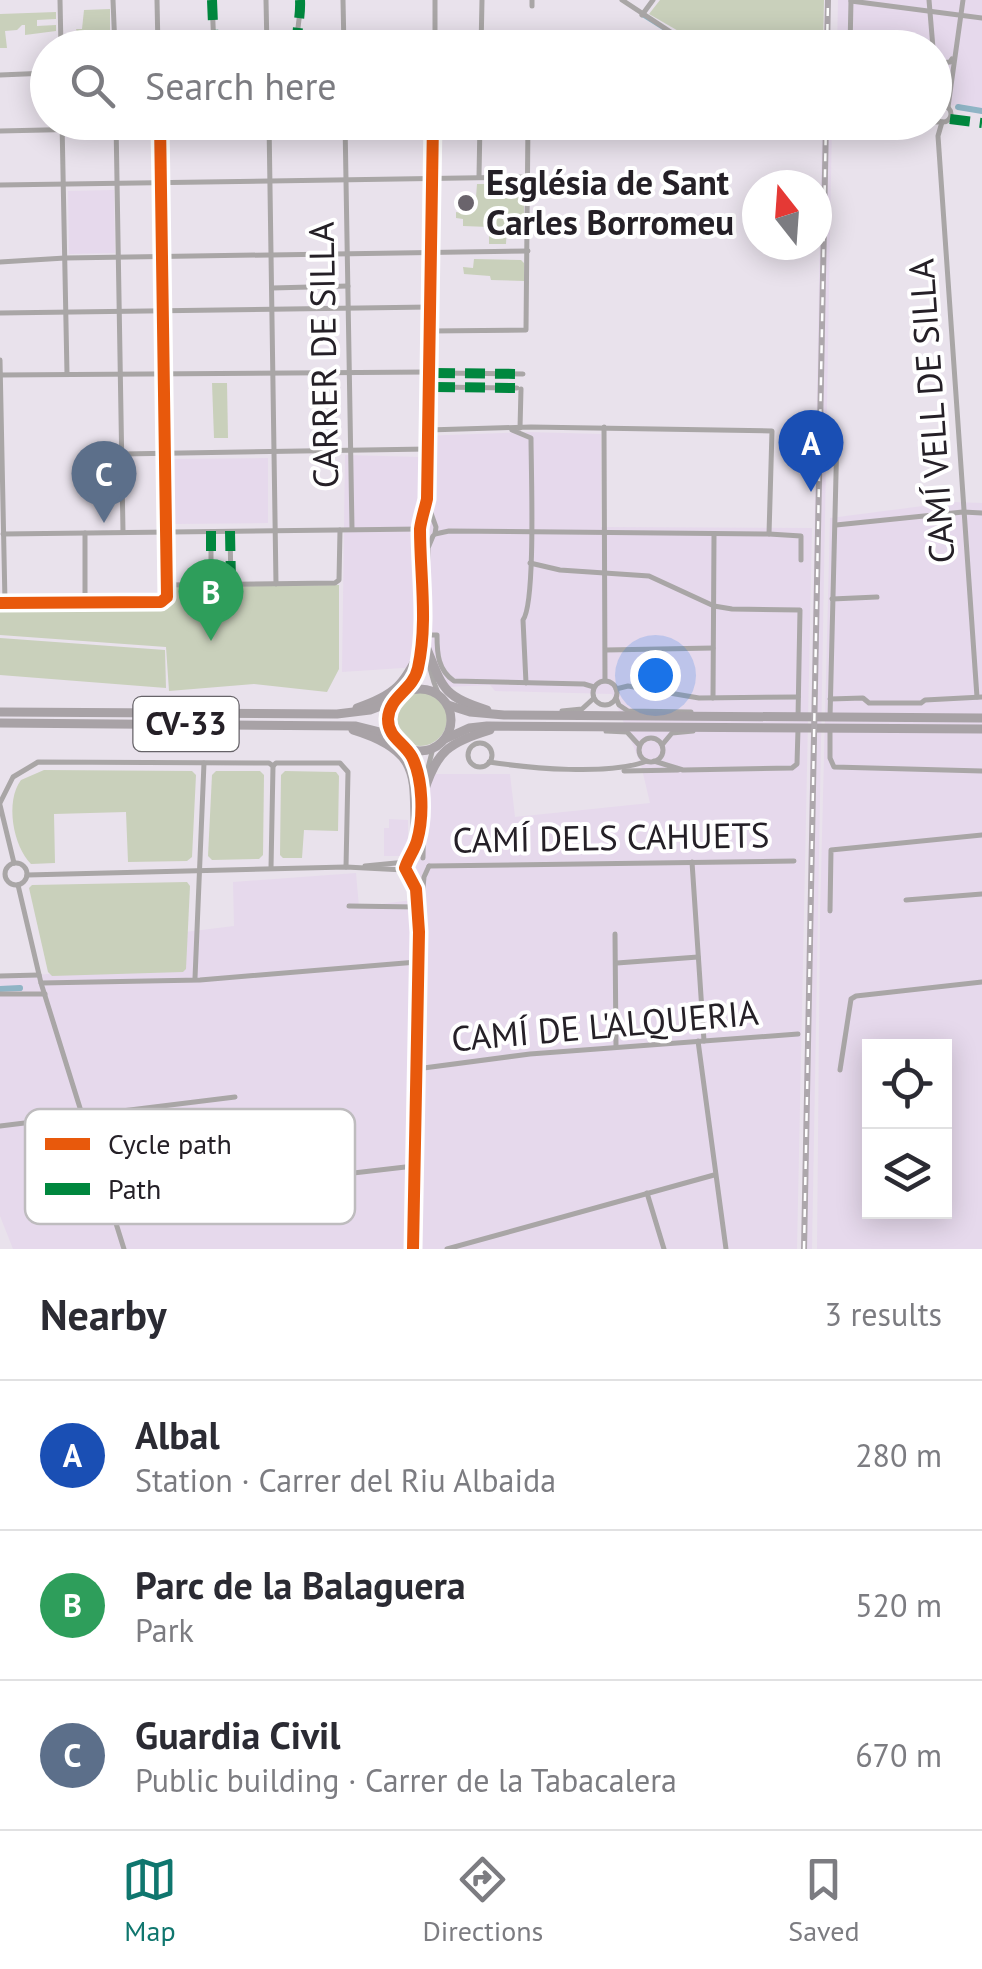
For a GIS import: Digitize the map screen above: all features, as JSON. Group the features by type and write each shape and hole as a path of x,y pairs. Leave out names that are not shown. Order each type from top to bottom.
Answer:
{"highway":[{"path":"338,714 397,688 424,649"},
{"path":"424,649 448,693 504,720"},
{"path":"408,690 419,688 439,695 448,705 470,712 554,728 982,718"},
{"name":"CV-33","path":"0,712 338,714 370,710 394,701 408,690"},
{"path":"394,701 388,718 392,735 415,751 433,748 469,728 545,715 714,716 777,722"},
{"path":"445,739 451,723 448,705"},
{"path":"424,792 444,750 504,720"},
{"path":"854,722 982,728"},
{"name":"CV-33","path":"0,723 342,725 392,735"},
{"path":"342,725 382,741 406,760 416,802 416,844"}],"street":[{"path":"60,0 61,30"},
{"path":"114,0 115,30"},
{"path":"157,0 158,30"},
{"path":"212,0 213,30"},
{"path":"266,0 267,30"},
{"path":"296,30 300,0"},
{"path":"343,0 344,30"},
{"path":"435,30 436,0"},
{"path":"481,30 482,0"},
{"path":"622,0 667,30"},
{"path":"642,14 653,0"},
{"path":"850,30 851,0 982,18"},
{"path":"928,0 932,30"},
{"name":"CAMÍ VELL DE SILLA","path":"952,77 962,0"},
{"path":"952,59 955,55"},
{"path":"0,75 30,74"},
{"path":"0,131 30,129"},
{"path":"62,140 66,375"},
{"path":"116,140 123,532"},
{"path":"0,360 2,603 165,600 160,140"},
{"path":"269,140 276,584"},
{"name":"CARRER DE SILLA","path":"345,140 352,530"},
{"path":"433,140 432,372 427,499 422,529 424,649 439,695"},
{"path":"479,177 480,140"},
{"path":"430,331 522,332 526,328 528,140"},
{"name":"CAMÍ VELL DE SILLA","path":"938,140 979,697"},
{"path":"0,185 529,177"},
{"path":"0,262 528,251"},
{"path":"272,288 348,286"},
{"path":"0,313 430,308"},
{"path":"0,375 523,374"},
{"path":"435,387 519,389 520,428"},
{"path":"604,428 605,681"},
{"path":"428,430 772,431 769,534"},
{"path":"512,430 532,438 528,614 523,620 526,684"},
{"path":"837,434 830,758 834,766 982,771"},
{"path":"122,454 428,449"},
{"path":"408,690 418,669 426,634 428,548 434,530 427,499"},
{"path":"836,525 982,512"},
{"path":"4,534 422,529 769,534 801,536 802,560"},
{"path":"422,529 434,530"},
{"path":"167,585 338,582 340,530"},
{"path":"230,531 231,584"},
{"path":"211,532 211,584"},
{"path":"85,533 85,602"},
{"path":"712,698 714,536"},
{"path":"530,563 560,570 649,576 714,606 800,610 798,760 792,768 611,768"},
{"path":"832,599 878,596"},
{"path":"426,634 437,635 437,656 454,681 594,687 605,681"},
{"path":"973,644 982,646"},
{"path":"606,650 713,648"},
{"path":"605,681 616,689"},
{"path":"616,689 628,686 712,698 798,697"},
{"path":"545,715 582,709 594,698 594,687"},
{"path":"616,689 619,705 628,710 714,716"},
{"path":"830,699 921,703 979,697"},
{"path":"594,698 603,705 616,698"},
{"path":"670,765 662,754 662,746 672,734 723,727"},
{"path":"554,728 621,731 631,735 639,745 639,754 630,766"},
{"path":"639,745 651,738 662,746"},
{"path":"489,762 492,753 488,747 479,743 471,748 468,754 472,764 479,767 489,762 611,768 650,761 662,754"},
{"path":"406,748 414,763 419,790 420,821 408,863 416,889 419,932"},
{"path":"413,1249 419,932 428,866 423,858 424,792 433,748"},
{"path":"639,754 683,770"},
{"path":"14,863 0,804 12,777 38,762 273,766"},
{"path":"194,978 204,763"},
{"path":"273,766 340,763 346,767 346,868"},
{"path":"271,870 273,766"},
{"path":"830,911 831,850 982,835"},
{"path":"18,885 27,876 346,868 408,863 423,858"},
{"name":"CAMÍ DELS CAHUETS","path":"428,866 794,861"},
{"path":"692,862 701,1041 714,1175 726,1249"},
{"path":"14,863 2,875 9,883 18,885"},
{"path":"14,863 24,866 27,876"},
{"path":"412,878 424,877"},
{"path":"18,885 44,994 82,1109"},
{"path":"906,900 982,894"},
{"path":"349,906 416,906"},
{"path":"615,934 616,1048"},
{"path":"616,963 698,958"},
{"path":"41,983 194,978 418,962"},
{"path":"0,976 39,975"},
{"path":"840,1070 850,1000 856,996 982,982"},
{"path":"0,994 44,994"},
{"name":"CAMÍ DE L'ALQUERIA","path":"416,1069 798,1034"},
{"path":"145,1109 236,1097"},
{"path":"0,1126 25,1123"},
{"path":"355,1173 414,1166"},
{"path":"448,1249 714,1175"},
{"path":"647,1193 664,1249"},
{"path":"116,1224 122,1249"}],"shaded area":[{"path":"838,0 982,0 982,109 952,105 952,30 837,30"},
{"path":"822,140 832,140 831,170 821,170"},
{"path":"114,190 115,253 69,254 68,191"},
{"path":"819,260 830,260 812,1249 801,1249"},
{"path":"601,434 601,527 812,528 797,1249 13,1249 0,1216 0,979 171,961 169,934 234,926 233,882 356,873 359,907 412,900 413,786 436,774 510,774 515,817 650,803 641,765 612,694 495,691 490,685 446,687 437,670 342,672 345,455 420,457 421,436"},
{"path":"268,458 268,523 173,524 172,459"},
{"path":"954,502 982,503 982,1249 817,1249 830,518"},
{"path":"389,819 408,820 408,851 402,856 384,856 384,828 389,828"}],"green space":[{"path":"660,0 824,0 823,30 677,30 649,14"},
{"path":"110,9 110,30 76,30 82,29 84,10"},
{"path":"56,12 56,19 37,20 37,26 56,25 56,30 30,30 30,34 25,35 22,25 17,30 5,31 7,48 0,48 0,14"},
{"path":"477,184 524,184 524,225 507,225 506,244 489,244 489,227 463,226 463,219 456,218 456,212 469,214 475,210"},
{"path":"474,259 521,260 524,281 464,274 463,267 473,268"},
{"path":"212,383 227,383 228,438 214,438"},
{"path":"339,585 339,669 327,692 254,684 169,691 166,647 0,635 0,606 166,605 170,587"},
{"path":"0,638 165,650 166,688 0,675"},
{"path":"420,692 439,700 447,719 439,738 420,746 401,738 393,719 401,700"},
{"path":"44,770 192,771 196,775 192,857 187,861 128,862 126,812 54,814 55,863 31,864 16,835 13,799 21,780"},
{"path":"216,771 260,771 264,775 263,855 259,859 212,860 208,856 212,775"},
{"path":"285,771 336,772 339,776 338,831 304,830 302,858 280,855 281,775"},
{"path":"187,882 190,886 183,972 52,976 48,972 29,888 32,885"}],"waterway":[{"path":"641,15 665,30"},
{"path":"958,107 982,111"},
{"path":"0,989 20,988"}],"railway":[{"path":"827,30 828,0"},
{"path":"804,1249 826,140"}],"marked path":[{"path":"212,0 213,30"},
{"path":"298,30 300,0"},
{"path":"952,119 982,123"},
{"path":"435,373 523,374"},
{"path":"435,387 517,388"},
{"path":"211,531 211,584"},
{"path":"230,531 231,584"}],"cycle path":[{"path":"0,603 161,602 167,597 160,140"},
{"path":"413,1249 419,932 416,889 405,868 416,845 421,798 412,757 393,735 388,719 392,705 415,676 423,634 420,529 427,499 433,140"}],"place":[{"name":"Església de Sant Carles Borromeu","path":"466,203"},
{"name":"Albal","path":"811,492"},
{"name":"Guardia Civil","path":"104,523"},
{"name":"Parc de la Balaguera","path":"211,641"}]}
